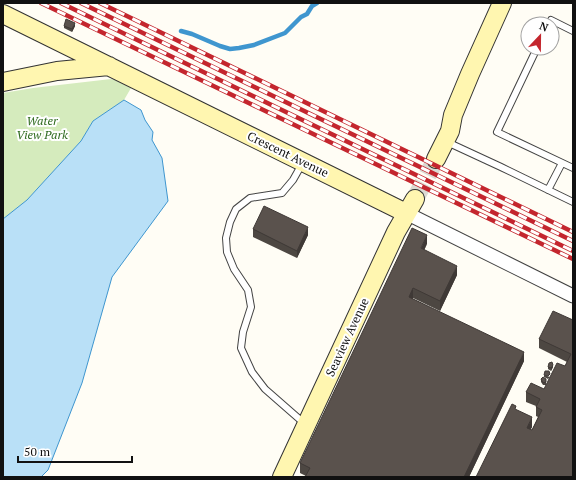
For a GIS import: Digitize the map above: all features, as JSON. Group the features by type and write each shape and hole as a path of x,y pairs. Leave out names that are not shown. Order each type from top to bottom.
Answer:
{"street":[{"path":"436,159 446,142 453,115 467,80 502,3"},
{"name":"Crescent Avenue","path":"3,14 303,162 411,206 573,296"},
{"path":"3,82 74,69 109,66"},
{"name":"Seaview Avenue","path":"282,477 411,206"}],"lane":[{"path":"560,24 573,31"},
{"path":"534,56 497,132 573,168"},
{"path":"446,142 573,202"},
{"path":"303,162 293,180 282,193 250,198 236,209 230,222 226,238 227,252 234,269 248,290 251,307 243,332 241,348 252,372 265,389 306,425"},
{"path":"548,190 562,163"}],"green space":[{"name":"Water View Park","path":"111,79 131,88 124,100 93,121 81,141 27,200 3,219 3,93"}],"water":[{"path":"124,100 141,110 145,120 153,132 152,140 162,158 168,201 112,277 82,383 48,470 41,477 3,477 3,219 27,200 81,141 93,121"}],"building":[{"path":"66,19 75,23 72,29 64,26"},
{"path":"264,206 308,227 297,251 253,229"},
{"path":"412,228 427,235 421,248 457,266 440,301 413,288 409,297 524,352 464,477 305,477 310,468 300,463"},
{"path":"553,311 573,320 573,477 476,477 512,404 516,406 515,409 532,417 527,428 532,430 542,410 536,407 540,399 526,392 531,383 544,389 557,363 565,366 571,354 539,339"},
{"path":"552,362 553,365 551,368 548,367 549,363"},
{"path":"545,371 549,371 550,374 548,376 544,375"},
{"path":"543,377 546,379 546,382 543,383 541,379"}],"waterway":[{"path":"181,31 230,49 254,45 285,33 301,17 307,14 312,6 317,3"}],"tunnel":[{"path":"415,199 436,159"}],"railway":[{"path":"41,3 573,259"},
{"path":"61,3 573,251"},
{"path":"81,3 573,241"},
{"path":"100,3 573,232"}]}
